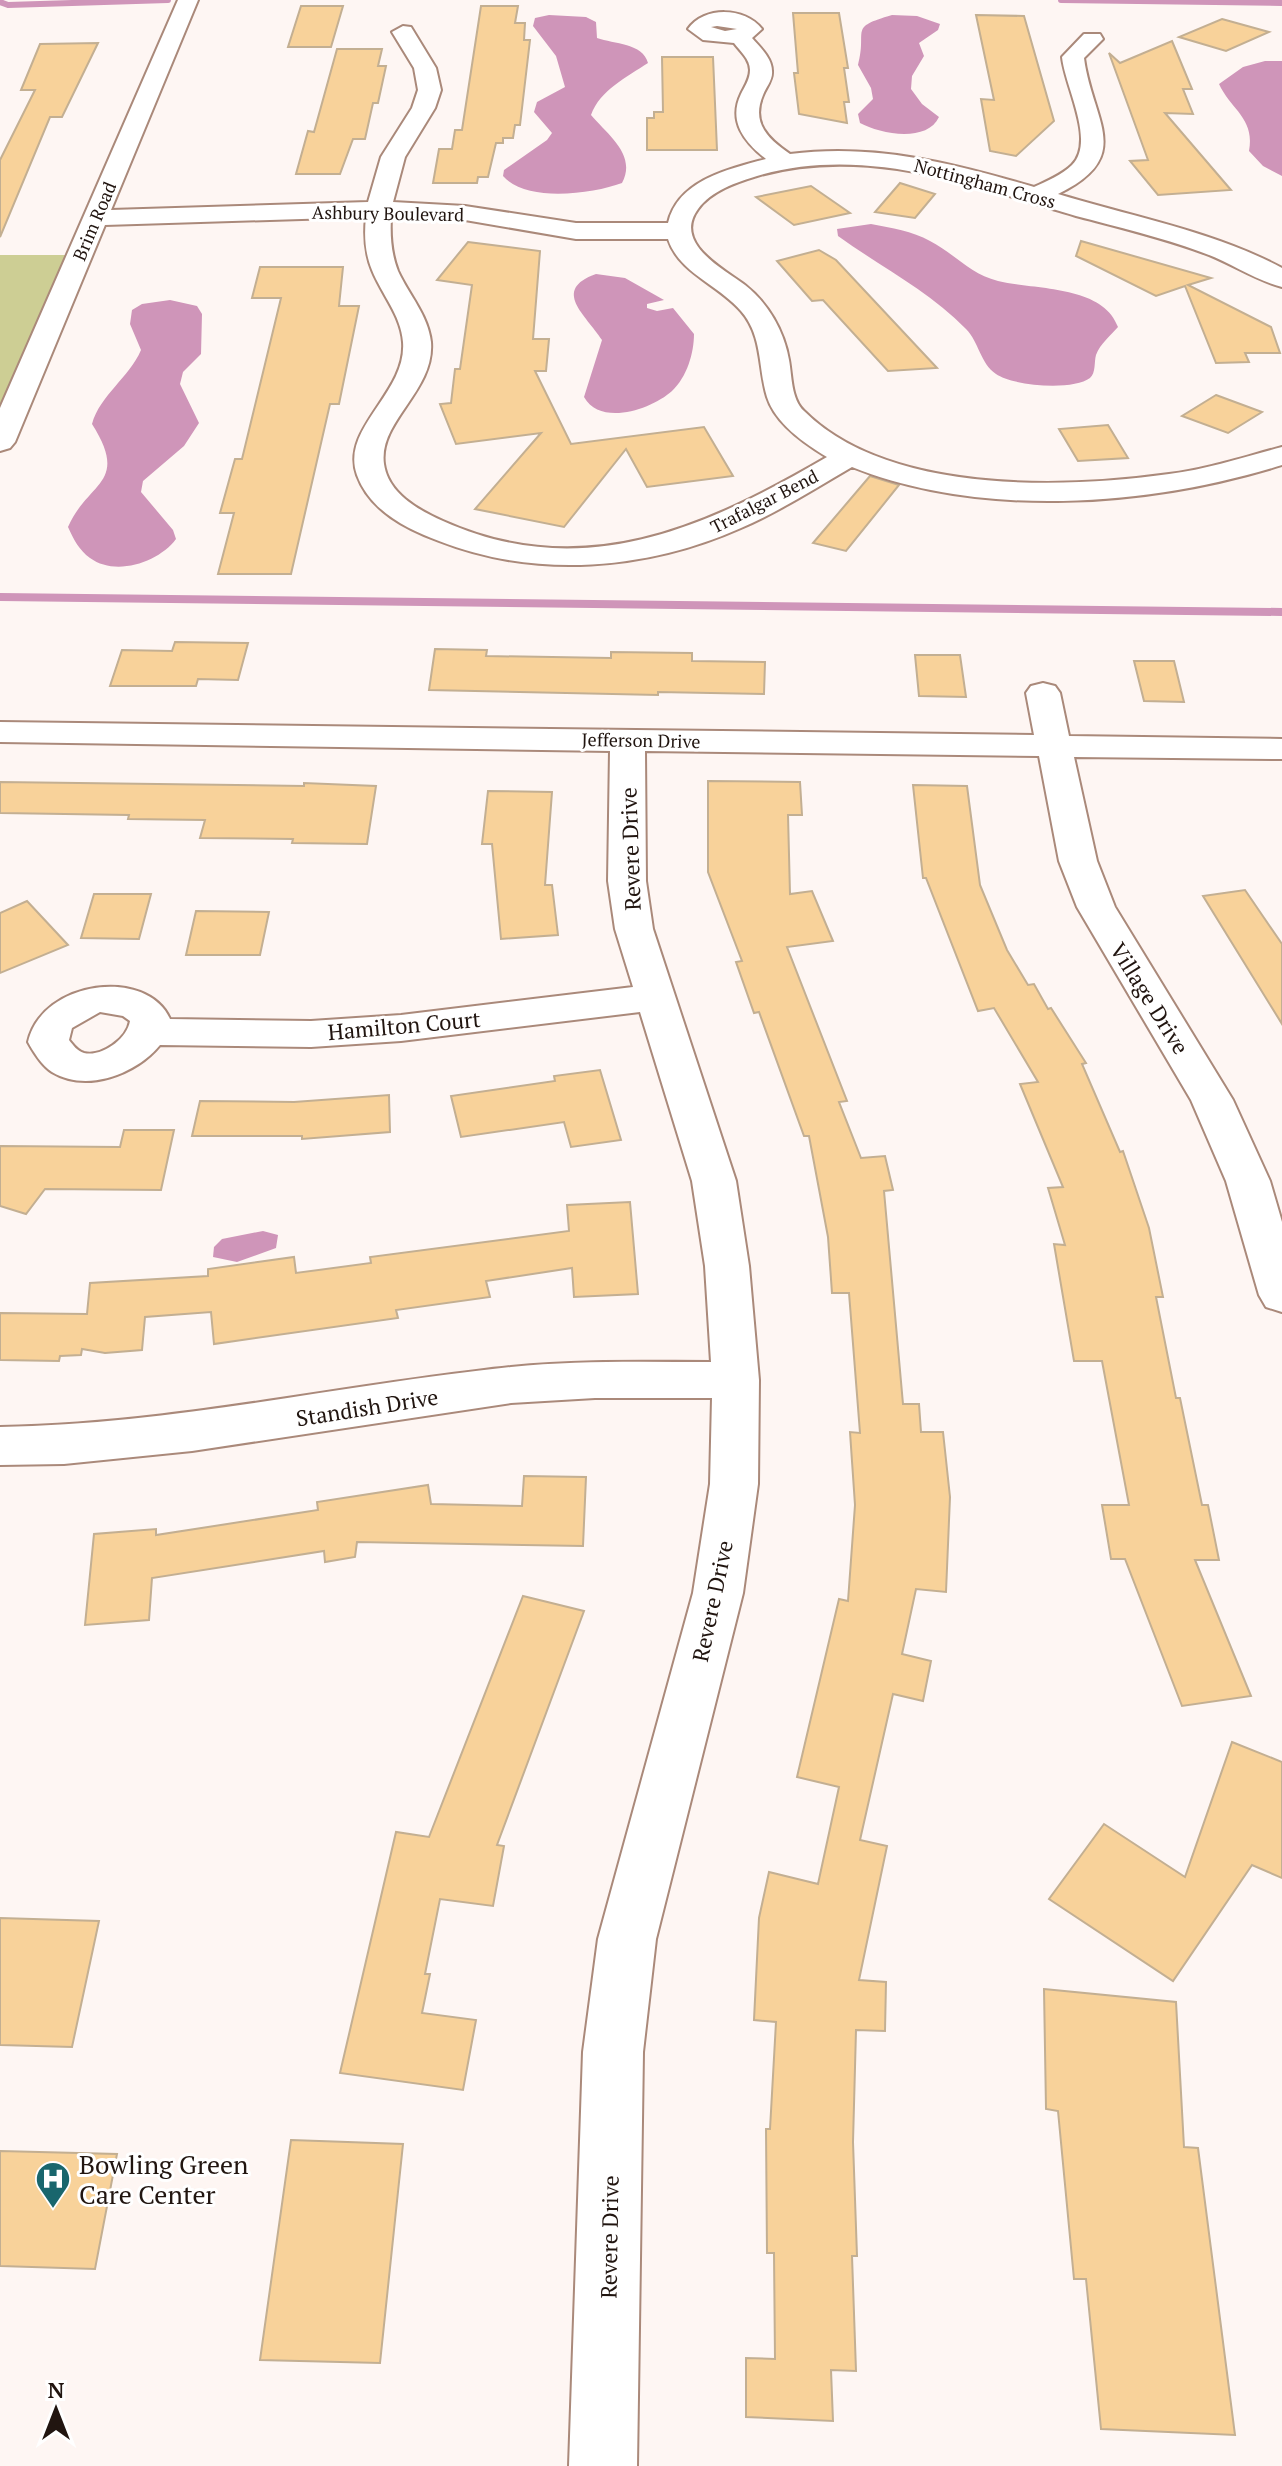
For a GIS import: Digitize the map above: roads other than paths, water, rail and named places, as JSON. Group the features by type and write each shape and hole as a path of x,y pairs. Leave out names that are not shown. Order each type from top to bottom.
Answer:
{"street":[{"name":"Brim Road","path":"0,442 188,0"},
{"name":"Trafalgar Bend","path":"404,24 429,75 430,87 419,117 397,148 380,205 376,235 378,258 412,324 417,358 404,394 370,445 369,464 382,493 400,510 451,537 508,552 572,556 635,550 675,542 722,525 846,458"},
{"path":"1036,196 1082,169 1096,151 1095,138 1073,75 1073,57 1093,30"},
{"path":"739,36 761,64 761,76 747,110 747,123 768,150 786,162"},
{"name":"Nottingham Cross","path":"680,227 689,204 711,186 744,172 786,162 850,157 915,162 942,167 1223,250 1282,279"},
{"name":"Ashbury Boulevard","path":"98,213 380,205 465,213 576,231 680,227"},
{"path":"680,227 682,247 695,262 721,277 749,303 770,334 778,390 789,414 807,432 846,458 882,471 949,483 1079,491 1186,483 1234,473 1282,456"},
{"name":"Village Drive","path":"1043,693 1078,861 1096,907 1212,1100 1248,1181 1282,1295"},
{"name":"Jefferson Drive","path":"0,732 1282,749"},
{"name":"Revere Drive","path":"603,2466 613,2052 627,1939 718,1593 734,1484 736,1380 727,1266 714,1181 634,929 627,881 628,740"},
{"name":"Hamilton Court","path":"150,1032 311,1034 401,1028 656,997"},
{"name":"Standish Drive","path":"0,1446 157,1437 511,1385 574,1380 736,1380"}],"waterway":[{"path":"0,2 8,5 168,0"},
{"path":"1061,0 1282,3"},
{"path":"0,597 1282,612"}],"place":[{"name":"Bowling Green Care Center","path":"53,2210"}]}
